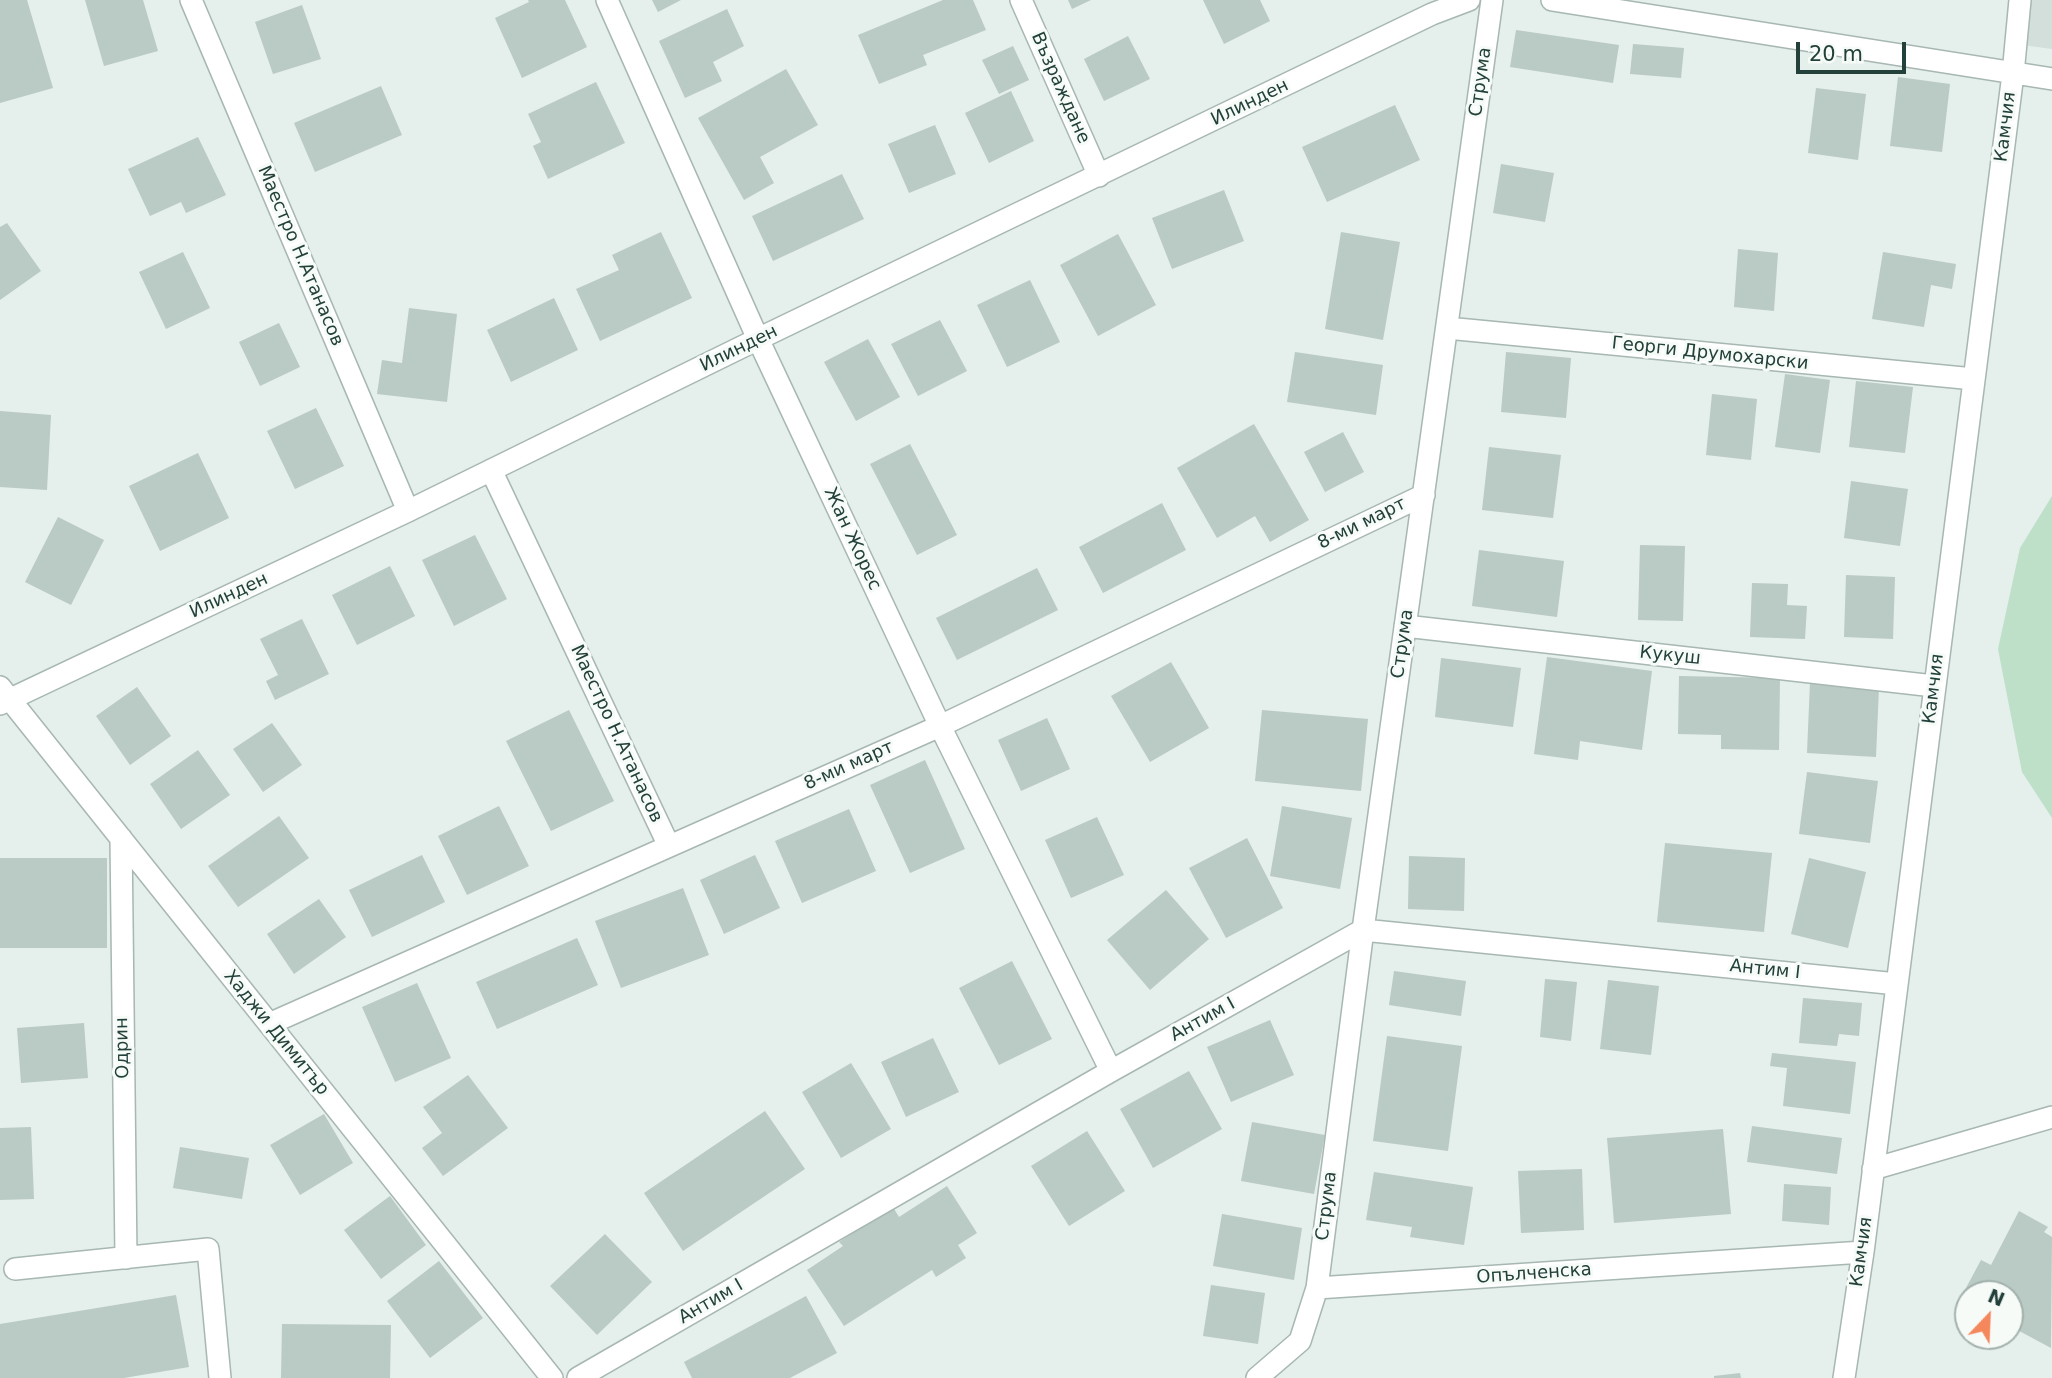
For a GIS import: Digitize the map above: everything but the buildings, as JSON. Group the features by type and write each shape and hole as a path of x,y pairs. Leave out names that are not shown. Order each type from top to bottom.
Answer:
{"street":[{"name":"Маестро Н.Атанасов","path":"191,0 408,511"},
{"name":"Жан Жорес","path":"607,0 758,339 940,726 1111,1071"},
{"name":"Възраждане","path":"1021,0 1099,176"},
{"name":"Илинден","path":"3,697 408,511 1099,176 1429,7 1469,0"},
{"name":"Струма","path":"1317,1288 1363,930 1492,0"},
{"path":"1552,0 2052,79"},
{"name":"Камчия","path":"1844,1378 1863,1252 2020,0"},
{"name":"Георги Друмохарски","path":"1447,328 1974,379"},
{"name":"Маестро Н.Атанасов","path":"492,470 668,846"},
{"name":"8-ми март","path":"269,1024 940,726 1424,495"},
{"name":"Кукуш","path":"1405,626 1934,686"},
{"name":"Хаджи Димитър","path":"3,697 121,838 552,1378"},
{"name":"Одрин","path":"121,838 126,1258"},
{"name":"Антим I","path":"578,1378 1111,1071 1363,930 1897,984"},
{"path":"1873,1169 2052,1117"},
{"path":"15,1269 208,1249 220,1378"},
{"name":"Опълченска","path":"1317,1288 1863,1252"},
{"path":"1257,1378 1300,1341 1317,1288"}],"shaded area":[{"path":"2020,0 2052,0 2052,49 2015,44"}],"green space":[{"path":"2052,496 2052,818 2022,772 1998,649 2020,548"}]}
